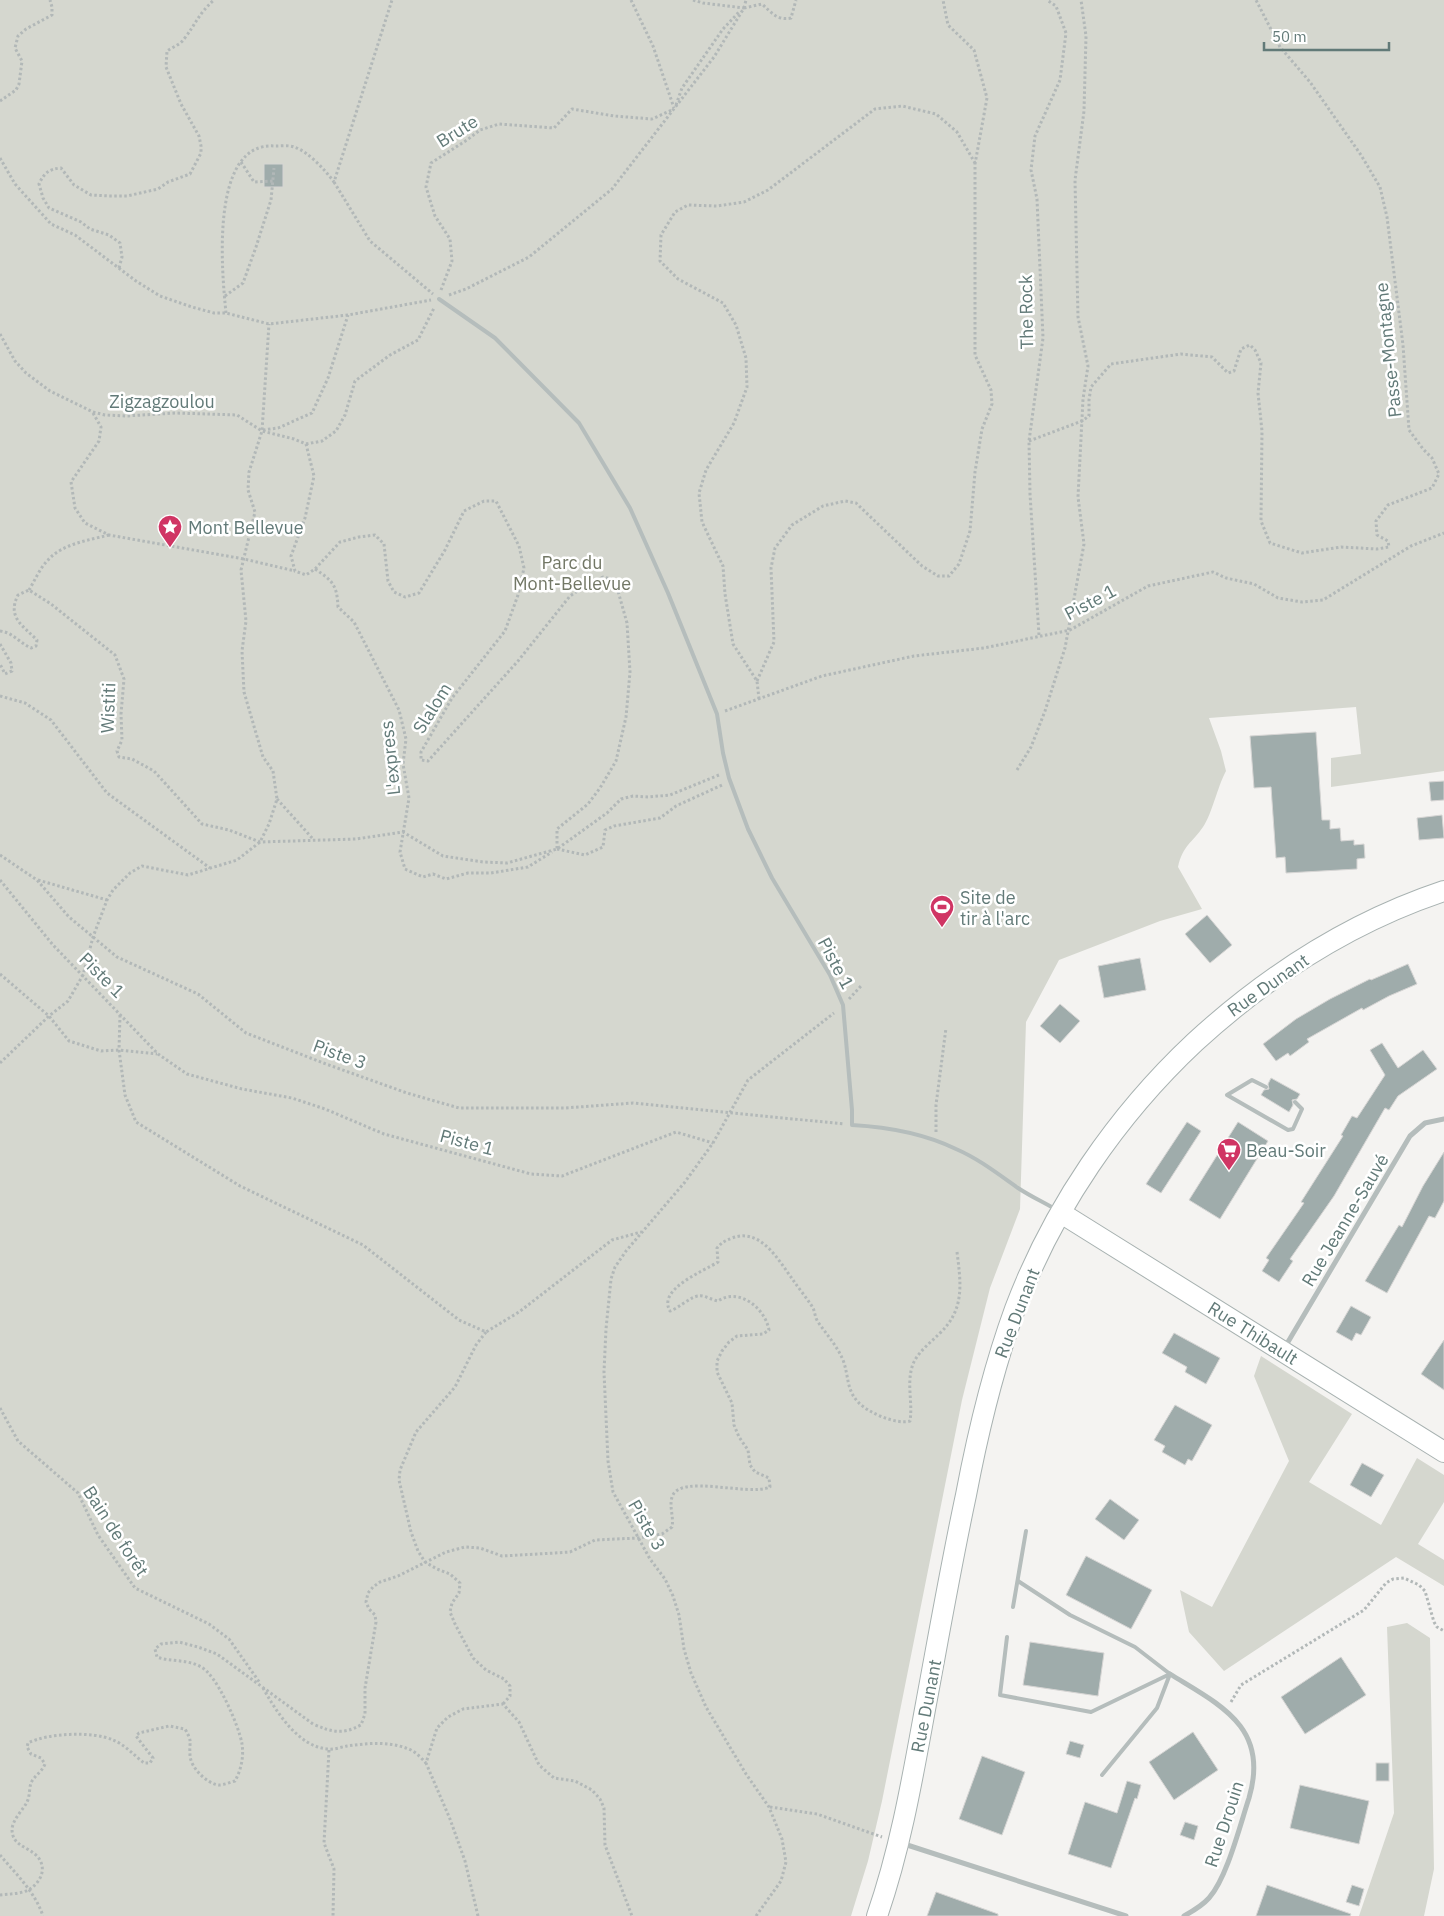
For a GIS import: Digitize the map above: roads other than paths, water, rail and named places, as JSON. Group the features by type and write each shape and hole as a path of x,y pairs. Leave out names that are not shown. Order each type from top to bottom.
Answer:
{"street":[{"name":"Rue Dunant","path":"876,1916 888,1883 889,1839 911,1786 960,1523 990,1389 1016,1308 1033,1268 1061,1213 1089,1166 1141,1098 1217,1022 1256,991 1298,962 1341,937 1386,914 1444,892"},
{"name":"Rue Jeanne-Sauvé","path":"1283,1351 1410,1136 1425,1123 1439,1119 1444,1120"},
{"name":"Rue Thibault","path":"1061,1213 1444,1452"},
{"name":"Rue Drouin","path":"1170,1674 1226,1710 1244,1731 1254,1757 1253,1784 1218,1886 1209,1899 1197,1909 1184,1916"},
{"path":"889,1839 1126,1916"}],"lane":[{"name":"Piste 1","path":"439,299 495,338 579,422 630,508 668,594 717,714 729,778 748,829 772,878 830,976 843,1005 852,1125 891,1128 936,1140 974,1158 1021,1190 1061,1213"},
{"path":"1266,1087 1252,1080 1227,1095 1288,1130 1293,1128 1302,1109 1295,1102"},
{"path":"1013,1607 1026,1531"},
{"path":"1018,1581 1070,1615 1135,1647 1170,1674"},
{"path":"1007,1637 1000,1695 1091,1712 1170,1674"},
{"path":"1102,1775 1157,1708 1170,1674"}],"place":[{"name":"Mont Bellevue","path":"170,548"},
{"name":"Site de tir à l'arc","path":"942,928"},
{"name":"Beau-Soir","path":"1229,1171"}],"park label":[{"name":"Parc du Mont-Bellevue","path":"572,572"}]}
